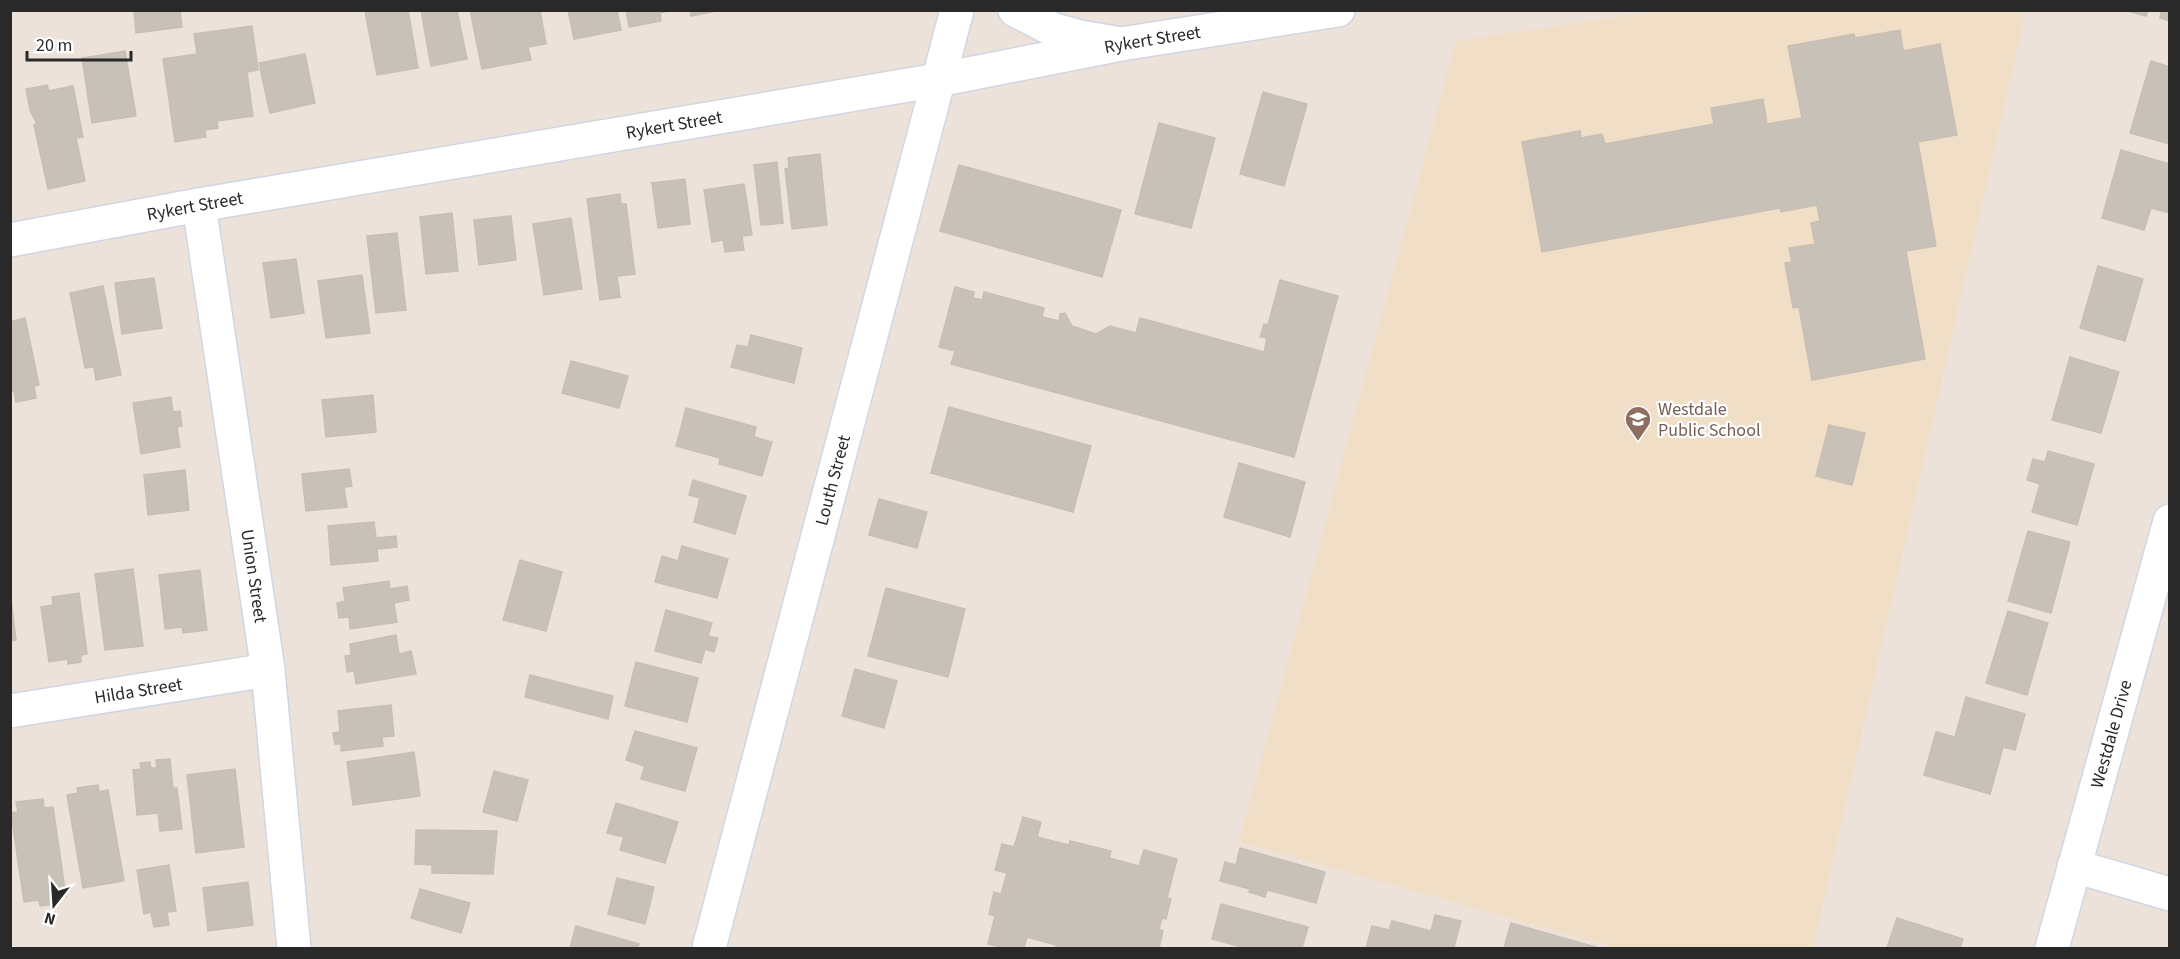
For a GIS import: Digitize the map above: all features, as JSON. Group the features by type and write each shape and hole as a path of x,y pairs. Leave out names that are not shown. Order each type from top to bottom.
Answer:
{"street":[{"name":"Louth Street","path":"709,948 957,10"},
{"path":"1015,10 1053,30 1121,44"},
{"name":"Rykert Street","path":"10,240 199,205 938,80 1121,44 1338,10"},
{"name":"Union Street","path":"199,205 268,670 294,948"},
{"name":"Westdale Drive","path":"2052,948 2169,521"},
{"name":"Hilda Street","path":"10,711 268,670"},
{"path":"2074,866 2169,894"}],"shaded area":[{"name":"Westdale Public School","path":"1657,11 2026,11 1813,948 1616,948 1239,842 1456,41"}],"building":[{"path":"134,10 180,10 182,27 136,33"},
{"path":"408,10 418,68 377,75 365,11"},
{"path":"421,10 457,10 467,59 431,66"},
{"path":"470,10 540,10 546,44 528,47 531,60 482,69"},
{"path":"568,10 617,10 621,30 574,39"},
{"path":"626,10 669,11 660,13 661,21 629,27"},
{"path":"690,10 721,10 691,16"},
{"path":"2124,10 2148,10 2146,16"},
{"path":"2162,10 2170,10 2170,21 2160,18"},
{"path":"252,26 258,70 247,72 253,116 217,121 218,128 205,130 206,137 175,142 163,59 197,54 194,34"},
{"path":"1900,30 1903,51 1940,44 1957,135 1918,142 1936,246 1906,251 1925,359 1812,380 1799,307 1793,308 1785,263 1792,262 1789,248 1815,244 1811,223 1820,221 1817,205 1781,212 1780,208 1542,252 1522,142 1580,131 1581,138 1602,134 1605,144 1714,124 1711,108 1763,99 1767,124 1802,118 1788,46 1854,34 1855,38"},
{"path":"125,51 136,116 92,123 82,58"},
{"path":"305,54 315,103 270,113 259,63"},
{"path":"2151,61 2170,67 2170,144 2130,133"},
{"path":"47,85 49,91 73,86 83,137 76,138 85,181 48,189 34,125 37,124 30,110 26,89"},
{"path":"1263,92 1307,104 1284,186 1240,174"},
{"path":"1159,123 1215,138 1191,228 1135,214"},
{"path":"2121,150 2170,164 2170,213 2151,208 2144,230 2102,218"},
{"path":"820,154 827,225 792,229 785,169 789,168 788,158"},
{"path":"777,162 783,223 761,225 754,165"},
{"path":"959,165 1121,210 1102,277 940,231"},
{"path":"685,179 690,224 658,228 652,183"},
{"path":"744,184 752,235 742,236 744,250 725,252 723,240 712,242 704,190"},
{"path":"620,194 621,204 626,204 635,274 617,276 620,297 600,300 587,199"},
{"path":"452,213 458,271 426,274 420,217"},
{"path":"511,216 516,260 479,265 474,220"},
{"path":"571,218 582,289 544,295 533,224"},
{"path":"397,233 406,310 376,313 367,236"},
{"path":"296,259 304,313 271,318 263,263"},
{"path":"2098,266 2143,279 2125,341 2080,328"},
{"path":"362,275 370,333 326,338 318,281"},
{"path":"154,278 162,328 122,334 115,283"},
{"path":"1280,280 1338,296 1294,457 951,364 955,351 939,347 955,287 974,292 973,298 982,300 984,292 1044,308 1042,317 1059,321 1060,314 1065,313 1072,326 1096,334 1110,326 1136,333 1140,318 1264,352 1267,338 1260,337 1264,324 1268,325"},
{"path":"103,286 121,375 96,380 94,367 85,368 70,293"},
{"path":"25,318 39,385 34,386 36,398 16,402 14,391 10,392 10,322"},
{"path":"751,335 802,348 794,383 731,367 737,345 748,347"},
{"path":"2070,357 2119,372 2101,433 2052,420"},
{"path":"571,361 628,376 619,408 562,393"},
{"path":"373,395 376,432 326,437 322,400"},
{"path":"171,397 173,412 180,411 182,426 177,427 180,447 141,454 133,403"},
{"path":"949,407 1091,446 1073,512 931,473"},
{"path":"686,408 756,427 754,437 772,442 762,476 719,464 720,458 676,446"},
{"path":"1829,425 1865,433 1852,485 1816,476"},
{"path":"2048,451 2094,464 2077,525 2032,512 2040,484 2027,480 2033,459 2045,462"},
{"path":"1239,463 1305,482 1290,537 1224,517"},
{"path":"349,469 352,486 344,487 347,507 306,511 302,474"},
{"path":"185,470 189,510 148,515 144,475"},
{"path":"693,480 746,496 735,534 694,522 700,498 689,495"},
{"path":"879,499 927,512 917,548 869,535"},
{"path":"374,522 376,538 396,536 397,547 377,549 378,561 331,565 328,526"},
{"path":"2028,531 2070,542 2051,613 2008,601"},
{"path":"682,546 728,559 717,598 655,582 662,556 678,561"},
{"path":"520,560 562,572 546,631 503,620"},
{"path":"133,569 143,646 105,650 95,574"},
{"path":"200,570 207,630 183,633 182,627 165,629 159,575"},
{"path":"389,581 390,589 407,586 409,600 394,603 397,622 350,629 349,617 339,618 337,603 345,601 343,588"},
{"path":"886,588 965,609 948,677 868,656"},
{"path":"10,591 16,640 10,641"},
{"path":"79,593 87,654 81,655 81,662 68,664 68,659 49,662 41,607 53,605 52,597"},
{"path":"666,610 712,623 708,636 718,638 714,652 705,649 701,663 655,651"},
{"path":"2008,611 2048,623 2027,695 1986,683"},
{"path":"396,635 399,654 411,651 416,674 356,684 354,671 347,672 345,656 351,655 350,644"},
{"path":"636,662 698,678 687,722 625,706"},
{"path":"855,669 897,681 884,728 842,716"},
{"path":"530,675 613,696 608,719 525,697"},
{"path":"1966,697 2025,714 2015,750 2003,747 1990,794 1924,775 1936,732 1955,737"},
{"path":"391,705 394,736 382,737 383,746 341,751 341,744 335,744 333,733 340,732 338,711"},
{"path":"635,731 697,748 685,791 641,779 645,766 626,760"},
{"path":"414,752 420,796 353,805 347,762"},
{"path":"170,759 173,788 177,788 182,829 160,831 158,813 137,815 133,770 141,769 140,763 150,762 151,768 157,768 156,760"},
{"path":"235,769 244,847 196,853 187,775"},
{"path":"494,771 528,780 517,821 483,812"},
{"path":"98,785 99,792 108,790 124,881 83,888 67,795 78,793 77,788"},
{"path":"43,799 44,808 53,807 66,896 53,898 54,904 40,906 39,900 24,902 11,813 18,812 16,802"},
{"path":"616,803 678,822 665,863 620,850 624,837 607,833"},
{"path":"1023,817 1041,822 1037,837 1069,845 1070,841 1111,851 1109,858 1139,866 1144,850 1177,859 1167,898 1171,899 1166,919 1162,918 1159,929 1163,931 1159,948 1056,948 1056,945 1027,937 1024,948 1004,948 988,944 995,916 989,914 994,892 1001,894 1007,873 995,870 1002,844 1014,847"},
{"path":"416,830 497,831 493,874 432,873 432,865 415,864"},
{"path":"1240,848 1325,872 1316,903 1267,890 1265,897 1249,892 1250,889 1220,881 1225,862 1236,865"},
{"path":"169,865 176,911 167,912 169,925 154,927 151,912 144,914 137,870"},
{"path":"617,878 654,887 645,924 608,914"},
{"path":"248,882 253,925 208,931 203,888"},
{"path":"420,889 470,903 461,933 411,918"},
{"path":"1221,904 1308,927 1302,948 1245,948 1212,939"},
{"path":"1435,915 1461,921 1454,947 1461,948 1366,948 1372,926 1389,930 1392,921 1431,931"},
{"path":"1897,918 1963,939 1960,948 1887,948"},
{"path":"1511,923 1599,948 1504,948"},
{"path":"576,926 639,944 637,948 570,948"}],"place":[{"name":"Westdale Public School","path":"1638,442"}]}
